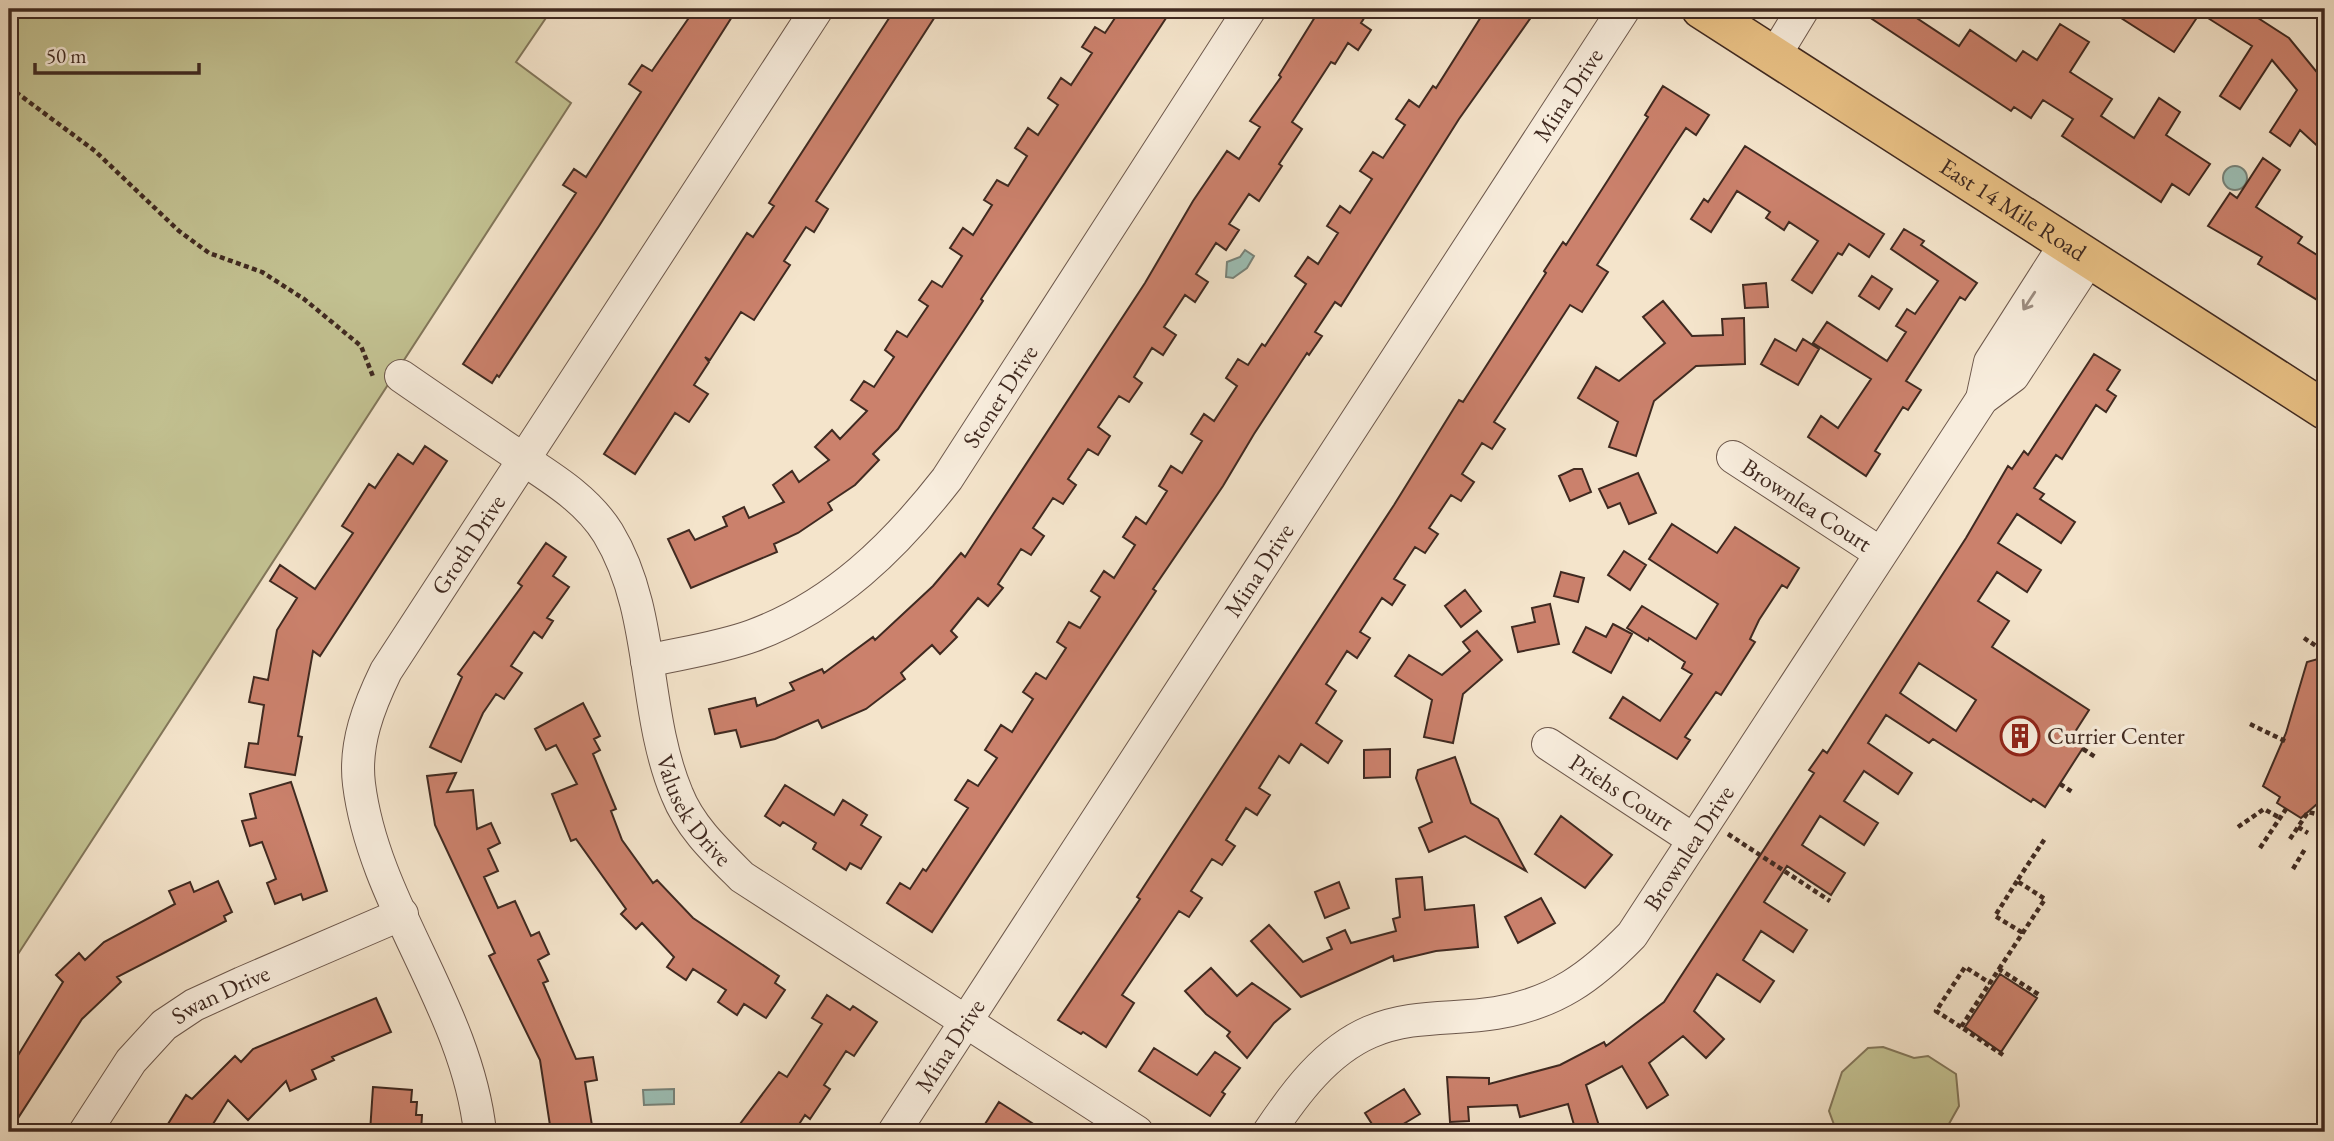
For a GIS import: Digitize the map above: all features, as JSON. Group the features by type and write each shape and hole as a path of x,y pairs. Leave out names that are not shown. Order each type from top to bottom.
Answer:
{"main road":[{"name":"East 14 Mile Road","path":"1701,9 2325,410"}],"street":[{"name":"Groth Drive","path":"480,1132 466,1061 372,841 359,783 361,739 369,706 386,671 817,9"},
{"name":"Stoner Drive","path":"647,661 752,636 794,617 863,571 914,521 947,480 1250,9"},
{"name":"Mina Drive","path":"894,1132 1624,9"},
{"path":"1775,55 1803,9"},
{"name":"Brownlea Drive","path":"1269,1132 1308,1077 1368,1033 1407,1020 1495,1013 1535,1003 1583,980 1632,935 1706,834 1880,553 1982,399 2013,376 2078,251"},
{"name":"Valusek Drive","path":"389,382 564,486 594,514 608,533 624,565 635,599 663,753 677,795 695,827 714,849 742,877 1137,1132"},
{"name":"Brownlea Court","path":"1733,457 1880,553"},
{"name":"Priehs Court","path":"1548,744 1706,834"},
{"name":"Swan Drive","path":"85,1132 131,1061 164,1025 194,1005 402,914"}],"path":[{"path":"9,87 95,151 179,231 209,253 262,272 304,299 361,346 389,382"},
{"path":"2304,638 2325,652"},
{"path":"2250,724 2287,742"},
{"path":"2083,749 2097,758"},
{"path":"2060,784 2074,793"},
{"path":"2238,827 2264,809 2280,818"},
{"path":"2260,848 2286,809"},
{"path":"2290,839 2308,812 2325,816"},
{"path":"2298,827 2308,833"},
{"path":"1706,834 1830,901"},
{"path":"2023,933 1995,916 2046,837"},
{"path":"2293,869 2305,849"},
{"path":"2320,874 2324,861"},
{"path":"1961,1027 2045,899 2017,881"},
{"path":"1990,983 1965,967 1936,1011 2003,1055"},
{"path":"1999,969 2041,996"}],"shaded area":[{"path":"9,9 552,9 516,62 571,103 9,968"},
{"path":"1883,1047 1914,1058 1928,1056 1956,1074 1959,1106 1945,1131 1836,1130 1829,1111 1842,1072 1868,1048"}],"water":[{"path":"2235,166 2246,173 2247,178 2240,189 2235,190 2224,183 2223,178 2230,167"},
{"path":"1245,250 1254,256 1247,268 1233,278 1226,277 1227,262 1240,257"},
{"path":"674,1089 674,1104 644,1105 643,1090"}],"building":[{"path":"695,9 737,9 599,226 499,377 497,375 492,383 463,364 576,193 563,185 574,169 586,177 641,92 629,84 642,65 652,71"},
{"path":"895,9 940,9 816,201 828,209 814,232 806,227 784,261 790,265 754,320 741,312 710,360 705,357 709,362 694,385 708,394 689,422 675,413 635,474 604,454 747,233 753,237 774,206 769,203"},
{"path":"1121,9 1172,9 898,429 873,454 879,460 855,485 828,503 832,510 798,533 774,544 777,552 691,588 668,539 689,530 695,540 727,526 723,517 744,507 749,518 784,502 773,485 792,471 799,482 829,460 815,447 832,430 840,439 867,411 851,400 864,381 874,387 894,357 885,350 897,331 907,337 928,306 919,300 932,281 942,287 962,256 950,248 963,228 973,235 992,205 984,200 997,180 1008,186 1027,156 1015,148 1028,128 1038,135 1058,105 1048,98 1061,78 1071,85 1092,53 1082,47 1095,27 1105,33"},
{"path":"1320,9 1370,9 1361,23 1371,30 1358,50 1348,43 1335,64 1331,62 1292,122 1302,129 1279,164 1282,166 1259,201 1249,194 1229,224 1239,230 1226,250 1216,243 1196,274 1208,282 1195,302 1185,295 1164,327 1176,335 1163,355 1152,348 1134,377 1142,383 1129,402 1119,396 1098,427 1110,436 1098,455 1088,449 1068,479 1076,485 1063,504 1053,498 1033,528 1044,536 1031,555 1021,549 998,584 1003,588 988,606 978,598 951,631 957,637 940,654 932,645 901,673 905,679 866,709 822,728 818,720 775,739 741,747 736,730 715,734 709,709 755,698 757,706 794,690 790,683 822,669 824,673 873,637 875,640 933,586 961,553 965,557 1145,283 1193,201 1227,151 1239,159 1260,127 1250,121 1281,77 1279,75"},
{"path":"1486,9 1537,9 1459,119 1341,306 1335,302 1315,332 1322,336 1309,355 1307,353 1223,486 1153,589 1156,591 932,932 887,903 900,883 910,889 923,869 926,871 968,808 955,800 968,780 978,786 997,758 985,750 1001,725 1012,732 1033,699 1023,692 1036,673 1046,679 1066,648 1057,642 1069,622 1080,628 1100,597 1091,591 1104,571 1114,578 1135,545 1123,537 1136,517 1146,524 1167,491 1159,486 1171,466 1182,473 1202,441 1191,434 1204,414 1214,421 1237,386 1226,378 1238,359 1248,365 1262,344 1265,346 1306,284 1295,276 1308,257 1318,264 1338,233 1327,226 1340,206 1350,213 1372,179 1360,171 1373,152 1383,158 1405,125 1396,119 1409,100 1419,107 1433,86 1436,88"},
{"path":"1857,9 1903,9 1959,46 1970,30 2016,61 2023,51 2037,60 2060,24 2089,42 2070,72 2112,99 2101,116 2134,138 2159,98 2180,112 2166,135 2210,164 2189,195 2172,184 2161,202 2062,136 2073,119 2043,100 2031,118 2014,107 2011,111"},
{"path":"2107,9 2244,9 2289,38 2325,82 2325,153 2300,130 2290,146 2270,132 2297,90 2272,60 2240,109 2220,96 2252,46 2200,13 2174,52"},
{"path":"1663,86 1709,115 1696,135 1686,128 1597,265 1608,272 1582,312 1570,305 1494,422 1505,429 1492,449 1482,443 1462,474 1474,482 1461,501 1451,495 1429,528 1438,534 1425,553 1415,547 1394,579 1405,585 1392,605 1382,598 1360,632 1370,638 1357,658 1347,651 1326,684 1336,691 1316,723 1342,741 1328,763 1301,744 1289,763 1279,756 1259,788 1270,795 1257,815 1246,808 1226,840 1235,846 1222,865 1212,859 1191,891 1202,898 1189,917 1179,911 1122,995 1134,1003 1106,1047 1058,1020 1140,899 1137,897 1394,505 1459,400 1463,402 1563,242 1566,245 1648,117 1645,115"},
{"path":"1745,146 1884,234 1869,257 1849,244 1842,255 1838,253 1812,293 1792,280 1818,241 1789,222 1784,230 1766,218 1770,212 1737,191 1711,232 1691,219 1704,199 1708,202"},
{"path":"2263,158 2280,170 2256,207 2302,237 2298,243 2325,260 2325,291 2319,301 2258,264 2262,257 2208,226 2230,193 2237,198"},
{"path":"1904,229 1924,241 1921,245 1977,283 1965,300 1960,297 1906,381 1921,390 1908,410 1903,407 1875,451 1880,454 1866,476 1808,437 1821,416 1838,428 1871,379 1813,343 1827,322 1887,361 1906,332 1896,326 1907,309 1915,314 1938,281 1891,249"},
{"path":"1872,276 1892,289 1879,309 1859,296"},
{"path":"1766,283 1768,307 1745,308 1743,285"},
{"path":"1663,301 1692,336 1723,335 1722,319 1744,318 1745,364 1696,366 1654,401 1636,456 1609,447 1618,422 1578,398 1596,367 1619,381 1665,343 1643,317"},
{"path":"1775,339 1796,351 1803,339 1819,349 1798,385 1761,364"},
{"path":"2094,354 2120,370 2107,390 2116,396 2106,412 2096,405 2062,459 2056,455 2034,488 2044,494 2040,499 2075,522 2061,543 2017,514 1998,543 2041,570 2027,592 1997,572 1978,601 2009,621 1992,647 2089,710 2075,732 2088,740 2045,807 2033,799 2031,802 1933,739 1929,743 1886,715 1868,743 1912,773 1898,794 1864,771 1844,801 1878,823 1864,845 1820,816 1802,845 1845,873 1831,895 1787,866 1764,902 1807,930 1793,952 1761,931 1743,960 1774,981 1760,1002 1717,974 1694,1011 1724,1039 1706,1058 1683,1036 1649,1063 1668,1095 1647,1108 1622,1066 1586,1085 1601,1132 1576,1132 1568,1104 1520,1117 1517,1105 1468,1107 1469,1121 1450,1122 1447,1077 1489,1078 1489,1084 1560,1065 1604,1042 1606,1046 1664,1002 1814,773 1809,770 1823,750 1827,753 1966,538 2008,466 2012,469 2024,451 2028,455","holes":["1919,663 1976,700 1956,731 1900,693"]},
{"path":"425,446 447,461 320,656 313,651 298,736 302,737 295,775 245,767 249,743 258,744 264,705 249,702 254,677 268,680 277,630 297,598 270,581 280,565 315,589 353,533 342,526 369,484 375,488 398,454 413,464"},
{"path":"1574,469 1582,469 1591,492 1570,501 1559,476"},
{"path":"1638,473 1656,513 1629,524 1620,503 1608,508 1599,489"},
{"path":"1672,524 1717,553 1735,527 1799,568 1787,588 1782,585 1759,620 1750,639 1755,642 1721,695 1716,692 1685,737 1690,740 1677,759 1610,718 1623,697 1660,721 1692,674 1682,668 1685,662 1649,638 1648,641 1627,628 1642,606 1696,639 1718,604 1649,559"},
{"path":"546,543 566,557 553,576 569,587 547,618 553,621 542,638 534,632 511,666 522,673 504,699 496,694 483,713 461,762 430,747 462,677 458,674 522,586 518,583"},
{"path":"1624,551 1646,565 1630,590 1608,575"},
{"path":"1561,572 1584,578 1578,602 1554,596"},
{"path":"1465,590 1481,611 1461,627 1445,606"},
{"path":"1550,604 1559,644 1518,652 1512,627 1535,622 1532,608"},
{"path":"1613,624 1632,634 1611,673 1573,652 1586,627 1606,637"},
{"path":"1477,631 1502,660 1463,694 1453,743 1424,737 1432,700 1395,676 1409,655 1442,675 1470,651 1463,642"},
{"path":"2325,657 2325,797 2301,818 2277,803 2280,797 2263,786 2286,733 2307,662"},
{"path":"583,703 600,736 594,739 600,750 593,754 616,809 611,811 622,840 653,883 657,880 693,918 779,976 775,983 785,990 766,1018 744,1004 737,1015 718,1002 726,990 693,969 686,980 667,967 674,957 642,923 636,929 621,914 626,909 576,839 571,841 552,794 577,784 556,745 546,750 535,729"},
{"path":"1390,749 1390,777 1364,778 1364,750"},
{"path":"1455,757 1471,803 1498,819 1526,871 1465,836 1429,852 1419,828 1432,822 1416,778 1418,770"},
{"path":"456,773 447,792 473,790 477,829 491,823 500,843 488,849 498,871 484,877 498,908 515,901 531,936 539,932 549,954 538,960 548,981 543,983 576,1059 593,1057 597,1080 585,1082 593,1132 551,1132 540,1060 489,956 495,953 435,825 427,776"},
{"path":"291,782 327,891 303,900 301,894 275,904 267,883 276,879 262,842 250,846 242,821 256,818 250,794"},
{"path":"785,785 834,815 843,800 867,815 861,825 881,837 861,869 850,863 846,870 813,849 816,843 783,822 780,826 765,816"},
{"path":"1561,816 1612,855 1585,888 1535,854"},
{"path":"1422,877 1425,910 1474,905 1478,947 1436,951 1394,961 1393,956 1301,997 1251,941 1269,925 1303,962 1332,949 1327,938 1345,930 1351,943 1396,931 1393,919 1400,917 1396,879"},
{"path":"218,881 232,912 224,916 226,921 117,977 121,982 82,1019 9,1132 9,1070 63,982 56,975 79,953 85,960 104,942 175,904 169,891 190,882 194,892"},
{"path":"1339,882 1349,908 1325,918 1315,892"},
{"path":"1541,898 1555,923 1518,943 1505,917"},
{"path":"1211,968 1237,996 1252,983 1290,1009 1274,1023 1247,1058 1227,1036 1230,1032 1206,1014 1185,991"},
{"path":"2000,974 2037,998 2001,1052 1965,1027"},
{"path":"827,995 850,1010 853,1006 877,1022 854,1056 846,1051 824,1085 830,1089 810,1119 805,1115 794,1132 734,1132 779,1072 787,1077 822,1024 812,1018"},
{"path":"376,998 391,1032 332,1057 334,1060 312,1070 316,1079 290,1091 286,1081 248,1120 228,1100 208,1132 163,1132 186,1095 192,1099 235,1056 241,1062 253,1049"},
{"path":"1154,1048 1197,1075 1215,1052 1240,1068 1222,1092 1225,1094 1210,1116 1139,1071"},
{"path":"373,1087 412,1090 411,1102 417,1102 416,1115 422,1115 421,1132 370,1132"},
{"path":"1404,1089 1420,1114 1390,1132 1377,1132 1365,1113"},
{"path":"999,1102 1046,1132 980,1132"}],"place":[{"name":"Currier Center","path":"2020,736"}]}
